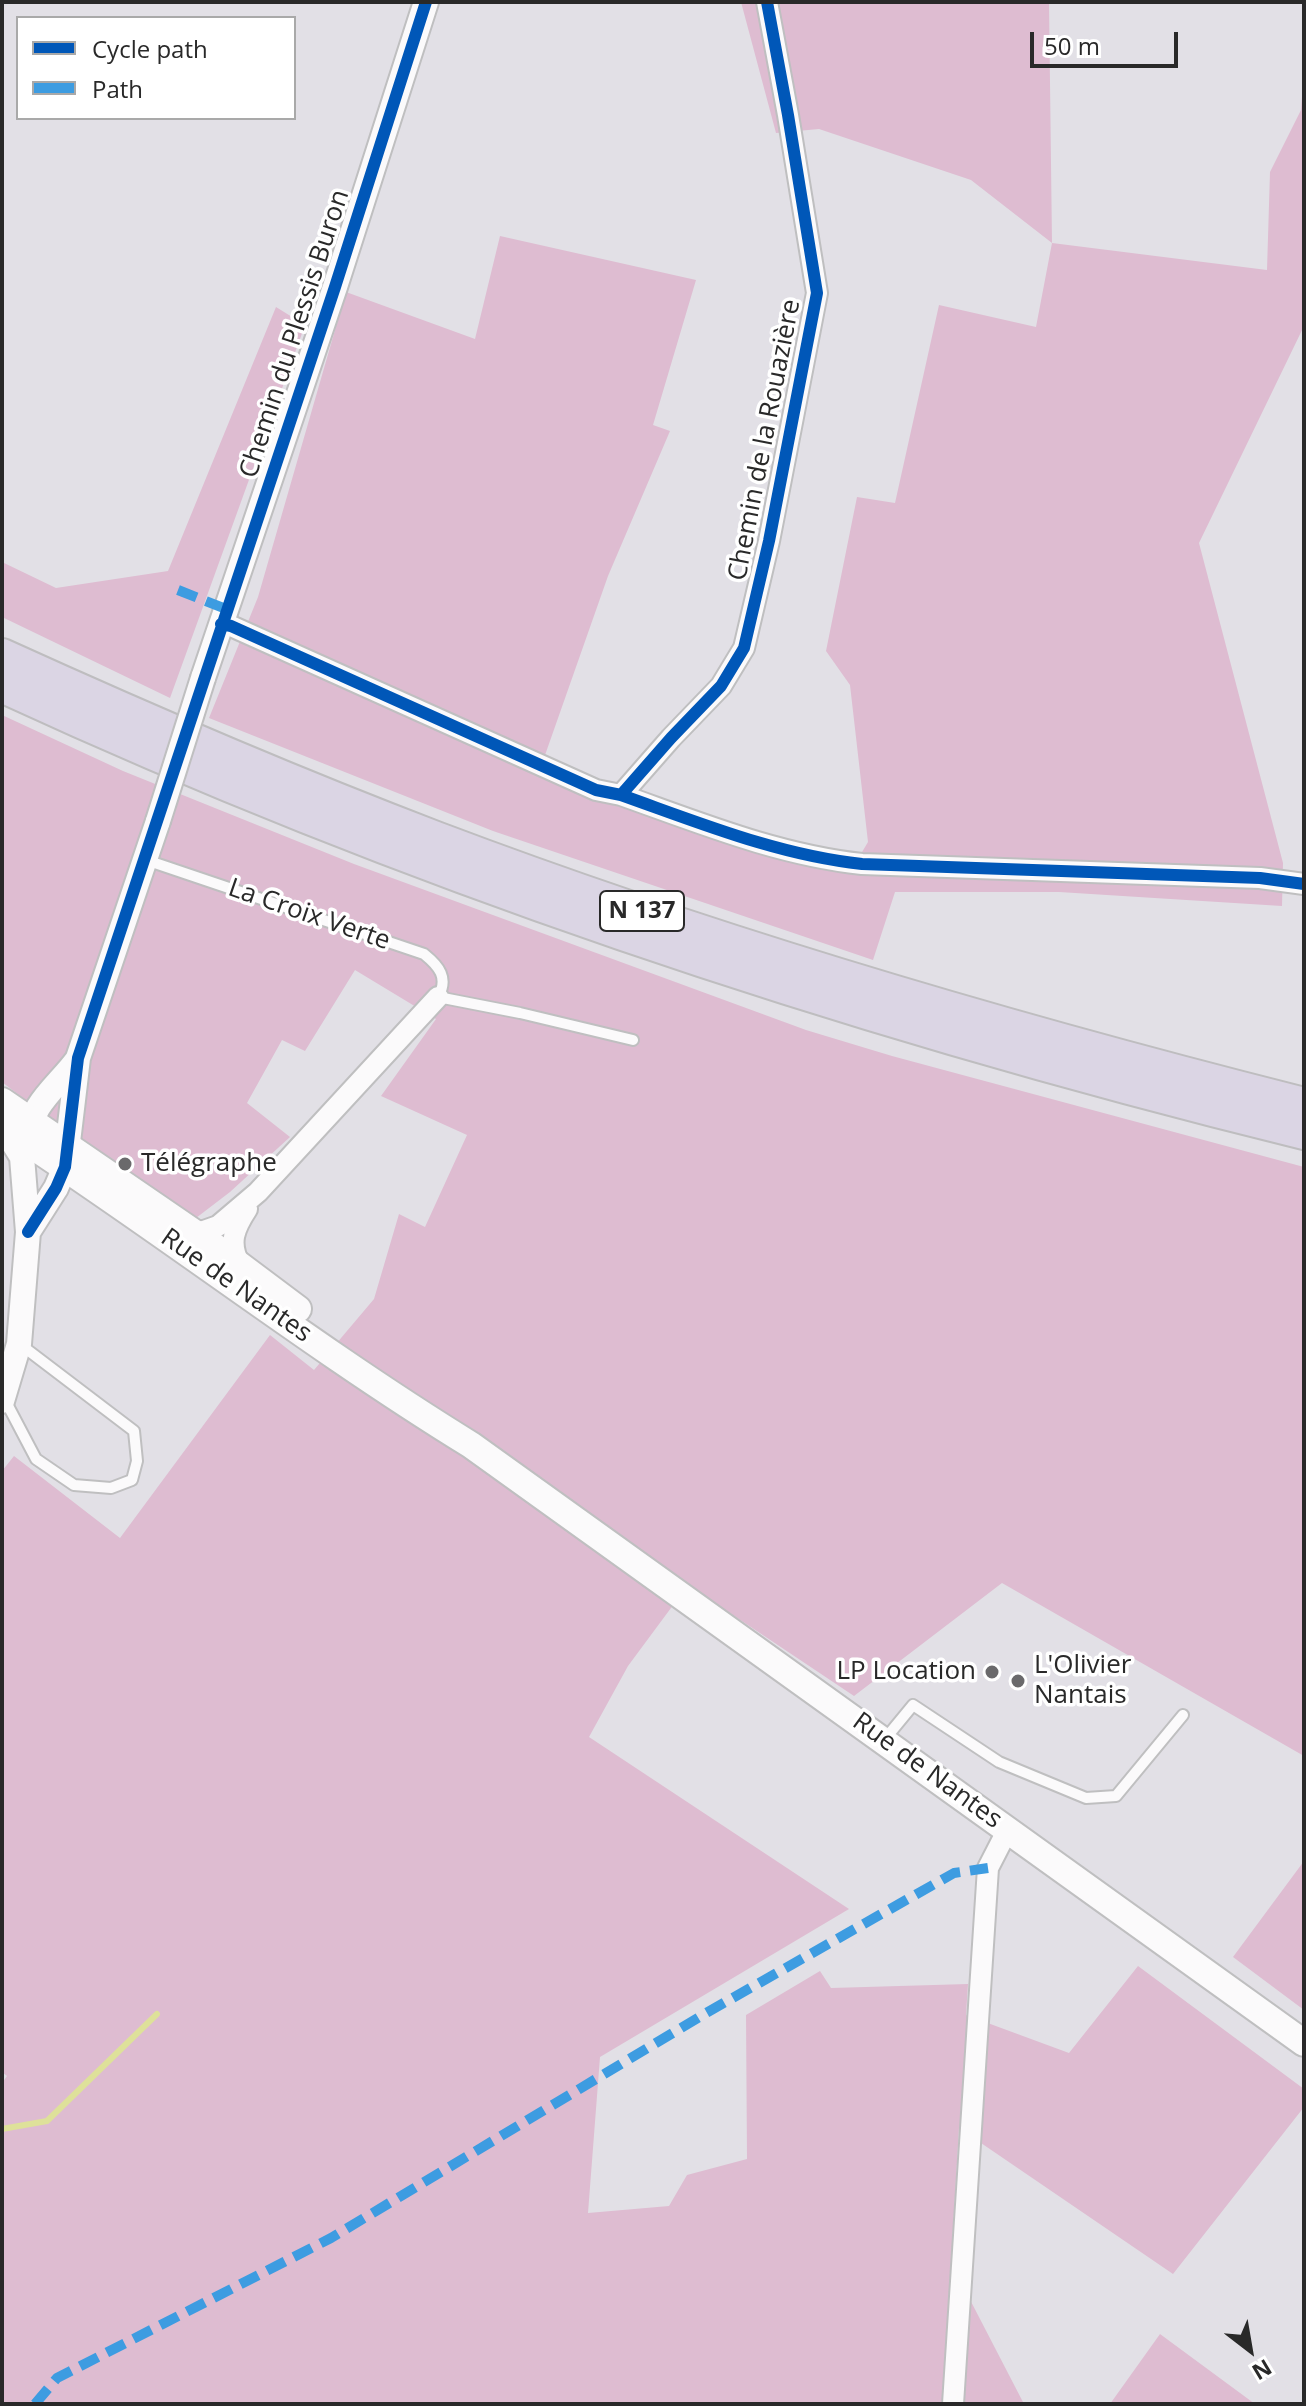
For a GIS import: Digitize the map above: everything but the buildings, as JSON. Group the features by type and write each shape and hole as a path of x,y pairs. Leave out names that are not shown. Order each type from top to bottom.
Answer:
{"highway":[{"name":"N 137","path":"2,655 353,805 634,909 952,1009 1304,1104"},
{"name":"N 137","path":"2,686 236,790 590,923 913,1026 1093,1078 1304,1133"}],"main road":[{"name":"Rue de Nantes","path":"31,1133 405,1389 471,1445 1304,2043"},
{"path":"31,1133 117,1190 209,1235"},
{"name":"Rue de Nantes","path":"106,1187 209,1235 234,1273"},
{"path":"106,1187 170,1228 209,1235"}],"street":[{"name":"Chemin du Plessis Buron","path":"146,860 426,2"},
{"name":"Chemin de la Rouazière","path":"621,795 721,686 744,648 769,541 817,293 767,2"},
{"path":"221,624 596,790 621,795 771,847 821,860 1260,878 1304,884"},
{"path":"36,1198 31,1133 66,1090 146,860"},
{"path":"209,1235 258,1192 438,997"},
{"path":"3,1399 19,1344 28,1232 36,1198 31,1133 40,1104 66,1090"},
{"path":"36,1198 106,1187 83,1139 66,1090"},
{"path":"953,2404 988,1868 1008,1829"}],"lane":[{"name":"La Croix Verte","path":"146,860 424,954 443,974 438,997"},
{"path":"438,997 633,1040"},
{"path":"3,1399 36,1459 74,1485 111,1488 132,1480 137,1461 134,1431 19,1344"},
{"path":"884,1740 913,1705 999,1762 1086,1798 1116,1796 1183,1715"}],"shaded area":[{"path":"741,2 1049,2 1052,243 971,180 819,129 776,133"},
{"path":"1304,69 1304,326 1199,543 1283,863 1282,906 1059,892 895,892 873,960 493,831 209,718 258,597 346,292 475,339 500,236 696,280 653,425 670,431 608,576 538,775 742,849 849,874 868,842 850,685 826,651 857,497 895,503 939,305 1036,327 1052,243 1267,270 1270,172 1301,110"},
{"path":"276,307 305,325 170,698 2,617 2,562 56,588 168,571"},
{"path":"2,715 123,771 354,864 806,1030 1304,1167 1304,1756 1002,1583 854,1696 688,1585 628,1666 589,1737 849,1909 600,2057 588,2213 669,2206 687,2175 747,2159 746,2015 820,1971 831,1988 968,1984 966,2015 1069,2053 1138,1966 1304,2089 1304,2107 1173,2274 959,2128 951,2263 1024,2404 2,2404 2,2083 7,2076 2,2072 2,1471 14,1456 120,1538 270,1335 314,1370 374,1299 399,1214 425,1227 467,1135 381,1096 436,1019 355,970 305,1051 282,1040 247,1103 290,1137 230,1192 196,1218 106,1162 2,1082"},
{"path":"1304,1861 1304,2010 1233,1957"},
{"path":"1160,2334 1255,2404 1110,2404"}],"waterway":[{"path":"2,2129 47,2121 157,2014"}],"marked path":[{"path":"178,590 226,609"},
{"path":"35,2404 57,2378 331,2238 706,2013 954,1873 988,1868"}],"cycle path":[{"path":"28,1232 56,1188 65,1167 78,1058 335,287 426,2"},
{"path":"621,795 721,686 744,648 769,541 817,293 767,2"},
{"path":"221,624 596,790 621,795 770,846 862,864 1260,878 1304,884"}],"place":[{"name":"Télégraphe","path":"125,1164"},
{"name":"LP Location","path":"992,1672"},
{"name":"L'Olivier Nantais","path":"1018,1681"}]}
